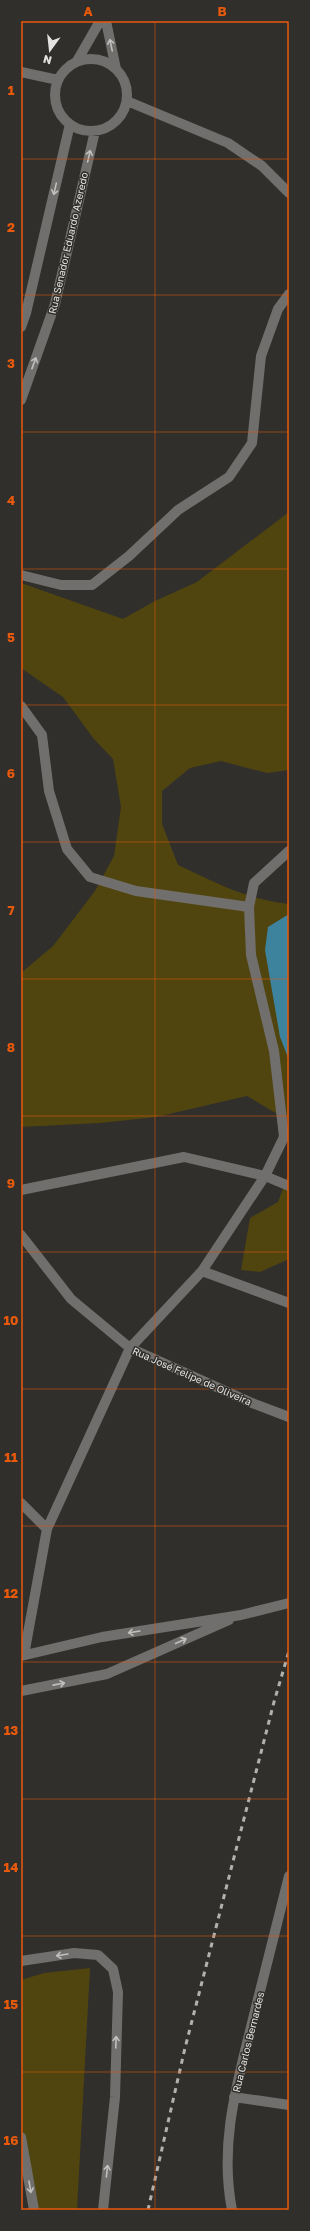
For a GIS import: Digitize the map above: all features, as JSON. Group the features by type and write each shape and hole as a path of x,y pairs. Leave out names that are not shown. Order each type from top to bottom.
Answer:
{"street":[{"path":"77,61 100,21"},
{"path":"106,21 116,69"},
{"path":"98,59 108,63 116,69 124,78 127,89 127,101 123,112 116,121 106,128 95,130 78,128 70,124 61,115 56,104 55,92 58,80 69,66 77,61 98,59"},
{"path":"21,72 58,80"},
{"path":"127,101 228,143 262,166 289,192"},
{"path":"21,327 26,313 70,124"},
{"name":"Rua Senador Eduardo Azeredo","path":"21,400 55,304 95,130"},
{"path":"21,575 61,585 92,585 129,556 178,510 229,477 252,443 261,356 278,309 289,294"},
{"path":"21,706 42,735 49,791 67,849 90,877 136,891 249,907"},
{"path":"289,851 254,883 249,907 251,955 274,1051 284,1137 265,1176 202,1271 130,1348 47,1529 23,1655 102,1637 242,1615 289,1603"},
{"path":"21,1190 184,1157 265,1176 289,1186"},
{"name":"Rua José Felipe de Oliveira","path":"21,1235 71,1299 130,1348 252,1403 289,1416"},
{"path":"202,1271 289,1303"},
{"path":"21,1503 47,1529"},
{"path":"21,1691 107,1674 242,1615"},
{"name":"Rua Carlos Bernardes","path":"232,2210 229,2197 227,2139 234,2096 289,1876"},
{"path":"21,1961 74,1953 98,1955 113,1969 118,1992 115,2097 103,2210"},
{"path":"234,2096 289,2105"},
{"path":"21,2137 34,2210"}],"shaded area":[{"path":"289,512 289,770 267,773 221,761 190,768 162,791 162,824 178,865 218,884 245,894 273,902 289,904 289,1121 247,1096 156,1117 100,1123 21,1127 21,973 53,946 95,891 114,856 121,807 113,759 94,739 63,697 21,668 21,583 123,619 155,601 197,582"},
{"path":"289,1173 289,1259 260,1272 241,1270 250,1218 278,1202"},
{"path":"90,1968 77,2210 32,2210 21,2154 21,1980 44,1973"}],"water":[{"path":"289,914 289,1060 280,1037 265,950 268,927"}],"railway":[{"path":"148,2210 185,2048 274,1702 289,1651"}]}
